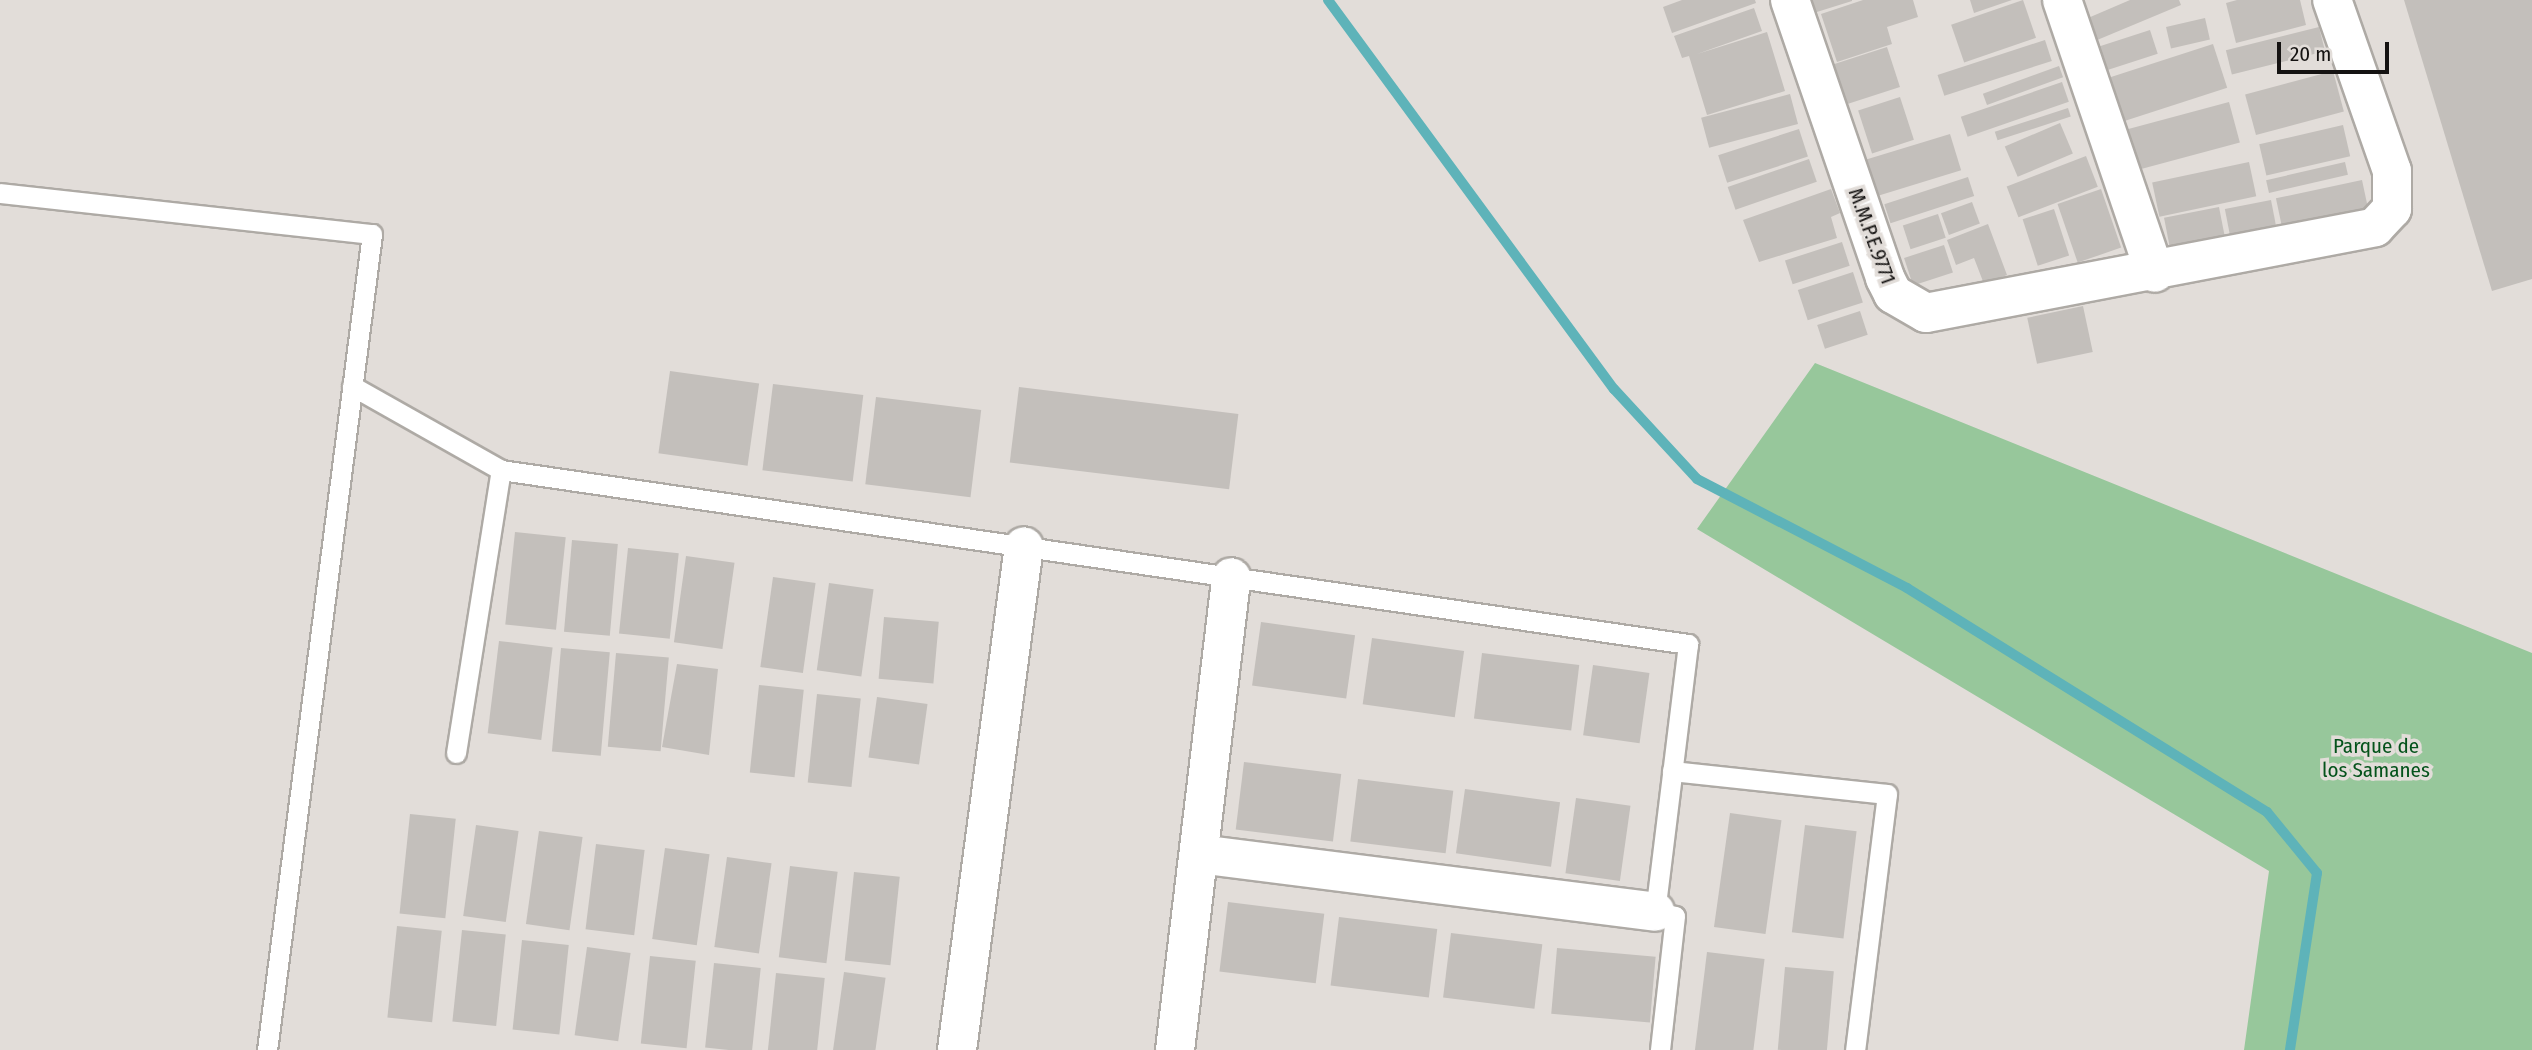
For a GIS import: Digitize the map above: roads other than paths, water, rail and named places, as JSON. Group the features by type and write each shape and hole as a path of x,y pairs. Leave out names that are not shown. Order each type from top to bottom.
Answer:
{"street":[{"name":"M.M.P.E.9771","path":"1790,0 1885,278 1907,306 1946,312 2358,233 2392,209 2392,171 2332,0"},
{"path":"2062,0 2155,273"},
{"path":"957,1050 1024,546"},
{"path":"1175,1050 1231,577"},
{"path":"1199,854 1655,912"}],"lane":[{"path":"0,193 372,234 267,1050"},
{"path":"352,386 500,470 1688,644 1655,912 1675,916 1660,1050"},
{"path":"456,753 500,470"},
{"path":"1672,771 1887,794 1855,1050"}],"waterway":[{"path":"1328,0 1614,389 1697,479 1907,588 2267,812 2317,873 2290,1050"}],"park label":[{"name":"Parque de los Samanes","path":"2376,758"}]}
